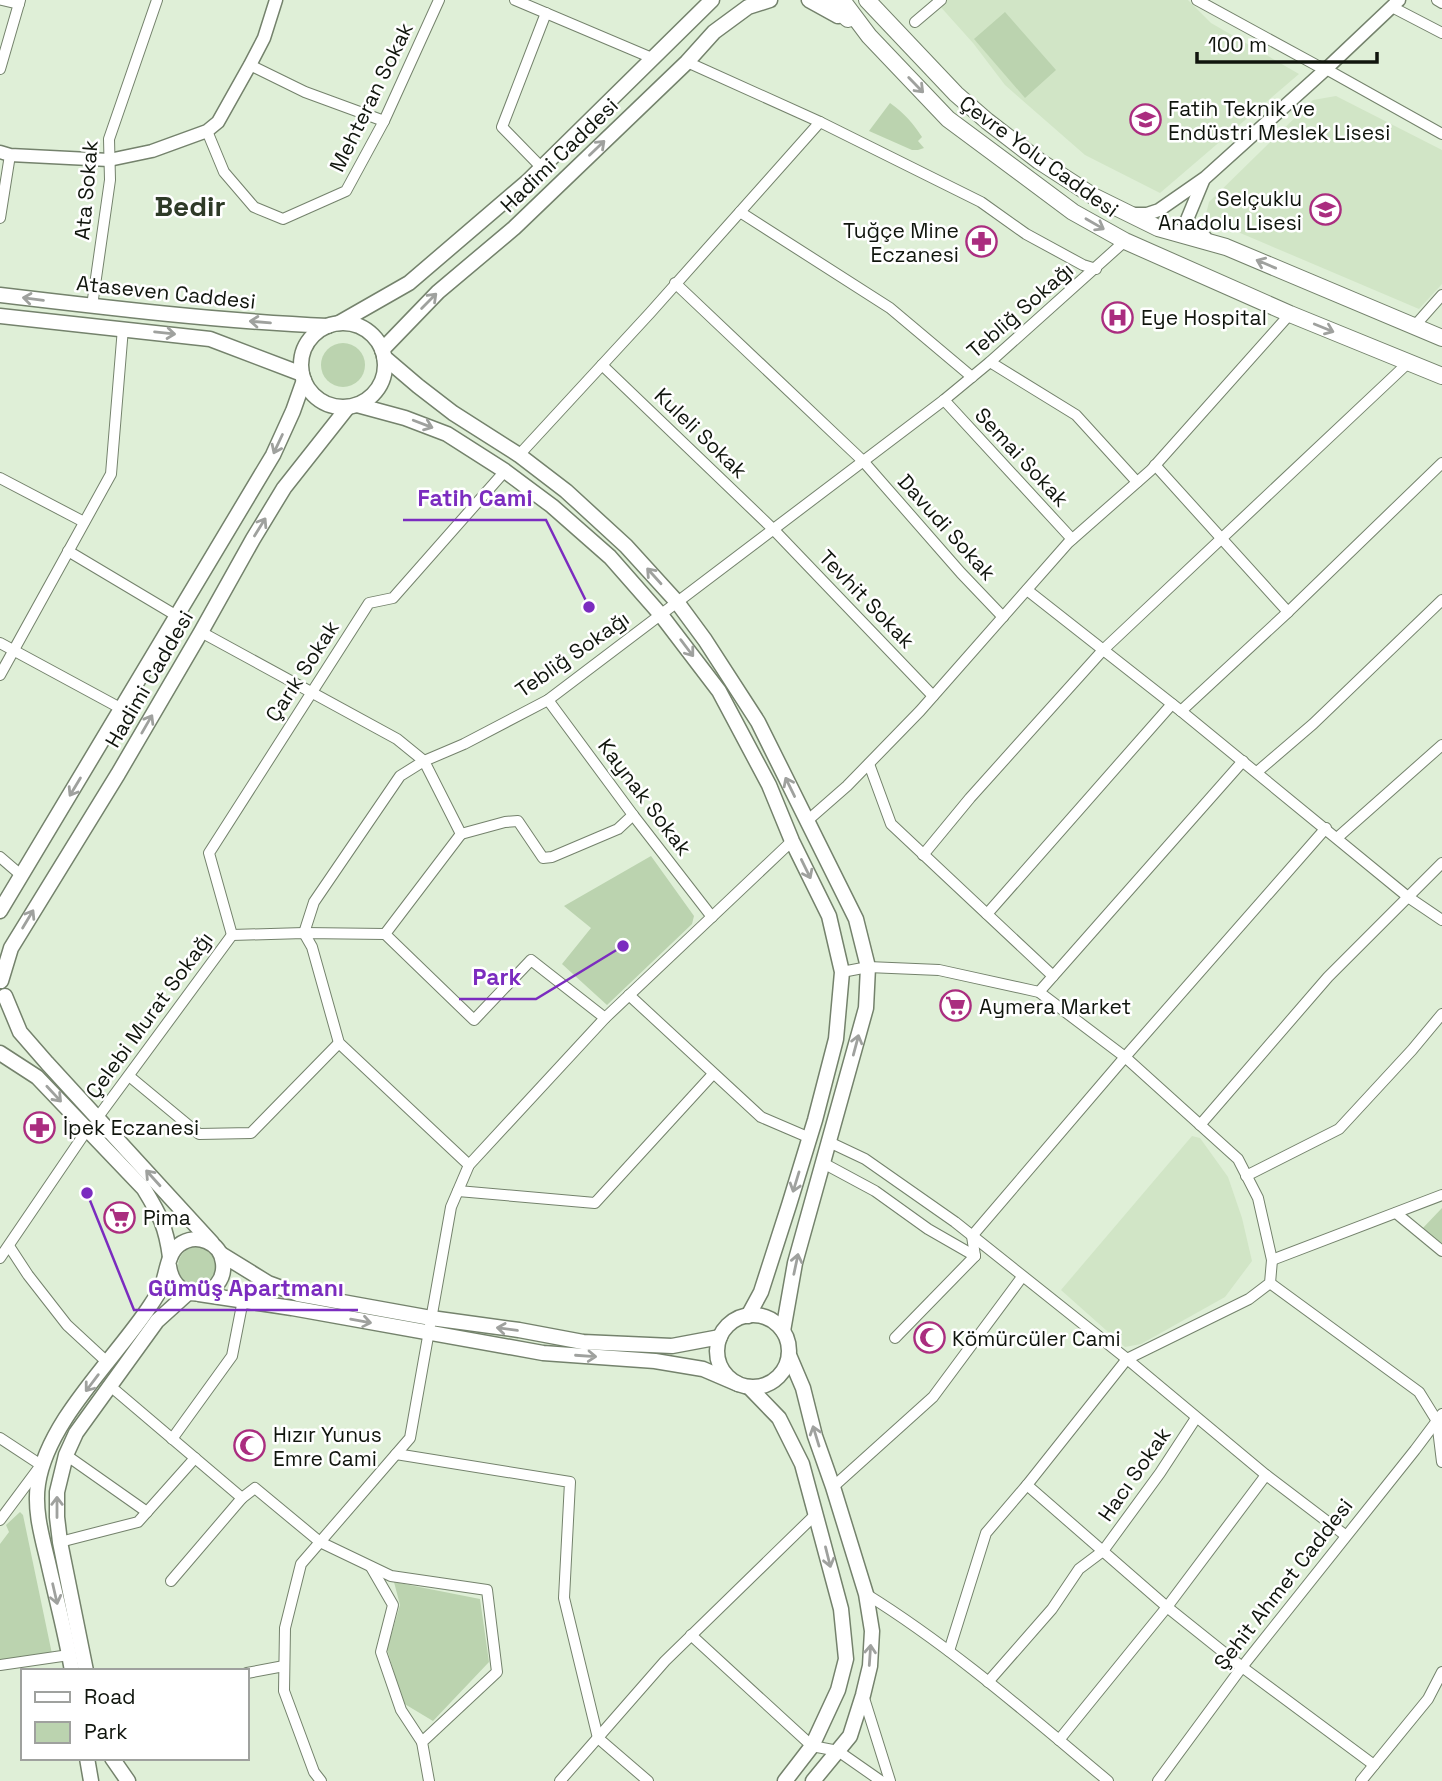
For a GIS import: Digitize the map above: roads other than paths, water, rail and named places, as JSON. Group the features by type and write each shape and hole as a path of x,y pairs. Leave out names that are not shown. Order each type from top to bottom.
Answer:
{"highway":[{"path":"827,0 869,36"},
{"name":"Çevre Yolu Caddesi","path":"842,0 869,36 948,119 1073,212 1125,241 1290,314 1442,376"},
{"name":"Çevre Yolu Caddesi","path":"870,0 956,94 1039,161 1093,196 1158,228 1226,247 1442,338"}],"main road":[{"name":"Hadimi Caddesi","path":"333,324 409,283 542,168 712,0"},
{"name":"Hadimi Caddesi","path":"383,354 438,292 514,228 687,62 714,32 752,4 770,0"},
{"path":"809,0 869,36"},
{"name":"Ataseven Caddesi","path":"0,295 281,324 333,324"},
{"path":"0,316 210,339 303,377"},
{"path":"353,406 366,401 382,382 385,369 383,354 375,338 364,329 351,324 333,324 317,332 309,340 301,362 303,377 311,392 321,401 334,407 353,406 405,418 447,434 505,471 552,506 610,557 661,615 719,691 769,785 792,841 829,916 842,972 836,1039 810,1138 761,1292 748,1316"},
{"path":"383,354 453,413 519,455 566,491 626,546 677,602 758,722 856,919 868,967 866,1008 795,1263 783,1331"},
{"name":"Hadimi Caddesi","path":"0,911 273,455 293,411 303,377"},
{"name":"Hadimi Caddesi","path":"1,979 11,948 118,774 284,488 353,406"},
{"path":"1,979 20,1032 218,1250 223,1263 220,1281 214,1287 206,1292 193,1293 157,1321 76,1433 66,1455 57,1492 57,1517 86,1669"},
{"path":"0,1019 5,996"},
{"path":"0,1053 37,1077 144,1189 158,1211 167,1233 170,1275 180,1289 430,1326 519,1330 583,1342 672,1346 720,1337"},
{"path":"72,1669 38,1517 37,1487 41,1465 65,1419 161,1289 174,1249 189,1239 208,1241 268,1283 298,1294 543,1353 655,1361 703,1369 744,1386 761,1387 780,1375 789,1354"},
{"path":"785,1781 812,1746 838,1690 846,1659 841,1609 802,1464 779,1418 744,1386 729,1378 718,1359 720,1337 727,1327 736,1319 758,1315 776,1324 787,1339 789,1354 803,1388 815,1436 866,1594 872,1631 870,1666 850,1736 813,1781"},
{"path":"87,1760 91,1781"},
{"path":"113,1760 128,1781"}],"street":[{"path":"0,69 19,2 2,0"},
{"name":"Ata Sokak","path":"92,306 110,180 109,139 156,0"},
{"path":"0,218 5,154 109,160 152,151 206,131 218,122 264,38 276,0"},
{"name":"Mehteran Sokak","path":"206,131 224,172 254,207 283,219 346,191 384,121 439,0"},
{"path":"515,0 652,58"},
{"path":"915,22 941,0"},
{"path":"1197,0 1442,134"},
{"path":"1437,0 1442,3"},
{"path":"1125,214 1147,214 1159,210 1205,178 1321,67 1395,4 1442,33"},
{"path":"542,168 502,127 546,13"},
{"path":"687,62 820,122 981,202 1026,234 1083,265 1096,269"},
{"path":"250,65 305,92 384,121"},
{"path":"519,455 820,122"},
{"path":"1205,178 1186,222 1194,232 1226,247"},
{"path":"740,212 890,307 972,377"},
{"name":"Tebliğ Sokağı","path":"304,933 314,902 400,776 424,761 464,744 548,700 944,400 1125,241"},
{"name":"Davudi Sokak","path":"675,283 863,461 1003,617"},
{"path":"1411,326 1419,321 1442,295"},
{"path":"807,821 847,786 933,696 1072,539 1155,465 1290,314"},
{"path":"0,675 111,474 123,328"},
{"path":"990,362 1076,415 1137,482"},
{"path":"923,855 970,798 1103,650 1408,363"},
{"name":"Kuleli Sokak","path":"602,365 773,529"},
{"name":"Semai Sokak","path":"944,400 1072,539"},
{"path":"1155,465 1288,611"},
{"path":"987,914 1177,707 1288,611 1440,470"},
{"name":"Çarık Sokak","path":"232,935 209,853 369,603 393,598 505,471"},
{"path":"0,478 84,522"},
{"name":"Tevhit Sokak","path":"773,529 933,696"},
{"path":"68,551 177,616"},
{"path":"1027,590 1177,707 1408,897 1442,920"},
{"path":"1257,772 1313,724 1442,600"},
{"path":"201,632 397,739 424,761 461,834"},
{"path":"0,643 122,709"},
{"name":"Kaynak Sokak","path":"548,700 712,917"},
{"path":"1337,838 1442,745"},
{"path":"1039,992 1243,761"},
{"path":"869,764 891,824 1053,976"},
{"path":"385,934 461,834 518,821 543,858 552,857 618,829 633,815"},
{"path":"975,1256 972,1236 1326,828"},
{"path":"321,1781 314,1772 284,1691 285,1628 302,1564 410,1438 451,1207 469,1165 605,1018 792,841"},
{"path":"0,857 22,876"},
{"path":"1200,1125 1328,977 1442,863"},
{"path":"304,933 312,947 340,1043 469,1165"},
{"path":"232,935 385,934 474,1020 531,960 605,1018"},
{"name":"Çelebi Murat Sokağı","path":"98,1117 232,935"},
{"path":"842,972 868,967 939,970 1039,992 1125,1057 1237,1159 1258,1198 1272,1260 1270,1283 1249,1299 1127,1359 986,1533 949,1651"},
{"path":"629,995 761,1117 810,1138"},
{"path":"1246,1176 1339,1129 1442,1014"},
{"path":"129,1076 199,1134 251,1133 340,1043"},
{"path":"458,1191 595,1203 713,1074"},
{"path":"0,1258 88,1130"},
{"path":"829,1142 865,1159 955,1222 1127,1359 1266,1475 1345,1535"},
{"path":"823,1163 875,1191 928,1229 975,1256"},
{"path":"1272,1260 1442,1195"},
{"path":"1396,1213 1442,1251"},
{"path":"9,1246 67,1325 107,1362"},
{"path":"895,1338 975,1256"},
{"path":"833,1487 933,1397 1022,1277"},
{"path":"1270,1283 1419,1392 1440,1418 1442,1462"},
{"path":"172,1439 232,1356 243,1300"},
{"path":"109,1385 242,1498"},
{"name":"Hacı Sokak","path":"988,1682 1052,1609 1079,1569 1103,1551 1196,1418"},
{"name":"Şehit Ahmet Caddesi","path":"1157,1781 1242,1667 1440,1418"},
{"path":"0,1438 41,1465 0,1520"},
{"path":"396,1454 570,1482 564,1598 598,1738 648,1781"},
{"path":"66,1455 147,1512"},
{"path":"60,1542 138,1521 195,1458"},
{"path":"1059,1740 1167,1607 1266,1475"},
{"path":"1027,1485 1167,1607 1242,1667 1374,1765"},
{"path":"171,1581 242,1498 255,1488 320,1542 391,1576 487,1590 497,1672 422,1742"},
{"path":"560,1781 665,1661 816,1514"},
{"path":"370,1566 393,1605 381,1652 401,1710 422,1742 429,1781"},
{"path":"866,1594 907,1619 949,1651 1108,1781"},
{"path":"691,1635 812,1746 838,1751 881,1781"},
{"path":"0,1665 69,1655"},
{"path":"248,1673 284,1666"},
{"path":"1361,1781 1428,1699 1442,1672"},
{"path":"863,1695 890,1781"}],"place":[{"name":"Fatih Teknik ve Endüstri Meslek Lisesi","path":"1145,120"},
{"name":"Selçuklu Anadolu Lisesi","path":"1325,210"},
{"name":"Tuğçe Mine Eczanesi","path":"982,242"},
{"name":"Eye Hospital","path":"1118,317"},
{"name":"Fatih Cami","path":"589,607"},
{"name":"Park","path":"623,946"},
{"name":"Aymera Market","path":"956,1006"},
{"name":"İpek Eczanesi","path":"40,1127"},
{"name":"Gümüş Apartmanı","path":"87,1193"},
{"name":"Pima","path":"120,1217"},
{"name":"Kömürcüler Cami","path":"929,1338"},
{"name":"Hızır Yunus Emre Cami","path":"250,1446"}],"district":[{"name":"Bedir","path":"190,206"}]}
